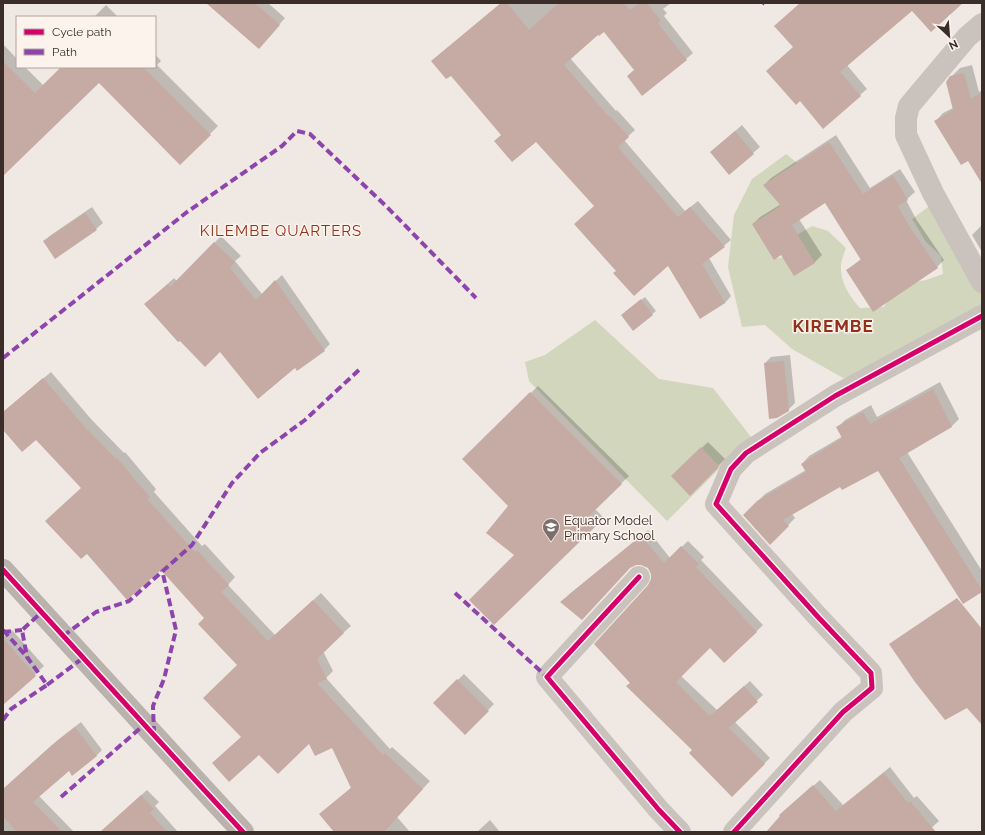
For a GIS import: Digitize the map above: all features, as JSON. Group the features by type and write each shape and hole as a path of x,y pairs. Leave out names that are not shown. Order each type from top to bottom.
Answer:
{"street":[{"path":"982,24 966,37 909,106 906,118 906,135 933,193 982,282"},
{"path":"734,832 843,712 872,688 871,673 716,504 731,469 746,453 835,396 982,316"},
{"path":"3,570 243,832"},
{"path":"639,578 546,676 659,810 680,832"}],"green space":[{"path":"786,154 801,166 799,188 775,211 775,258 788,257 795,236 812,226 828,231 846,248 841,266 841,272 846,289 853,299 860,308 884,307 896,285 926,280 943,274 941,256 926,242 912,219 932,204 982,274 982,318 898,372 843,378 792,349 765,325 742,327 728,267 734,215 752,179"},
{"path":"595,320 659,379 713,388 751,437 667,521 529,381 525,362 545,355"}],"building":[{"path":"206,3 255,3 280,25 259,49"},
{"path":"501,3 507,3 529,30 559,3 624,3 630,10 640,3 647,3 661,21 658,23 687,60 642,96 627,76 634,70 604,32 599,36 598,35 564,65 609,117 610,116 629,137 618,147 678,217 690,207 725,247 702,264 725,303 700,319 668,266 634,296 613,273 616,271 574,224 594,206 536,142 512,162 494,141 501,135 451,76 446,79 431,61"},
{"path":"800,3 963,3 931,32 912,11 840,72 861,96 823,129 800,101 796,105 766,71 793,47 774,26"},
{"path":"3,61 35,93 60,68 144,68 211,135 180,165 99,83 3,176"},
{"path":"964,73 971,99 982,92 982,184 968,161 961,165 934,121 953,110 946,82 950,76"},
{"path":"735,131 754,154 729,175 710,152"},
{"path":"829,142 863,194 893,175 908,200 898,206 909,226 938,268 873,312 846,270 861,260 825,203 792,225 815,263 794,276 781,255 774,260 752,224 781,206 763,185"},
{"path":"85,213 97,230 55,259 43,241"},
{"path":"214,242 235,262 230,268 256,300 275,280 325,351 297,371 295,368 258,399 220,352 205,367 180,341 178,342 144,304 168,284 170,287"},
{"path":"641,299 653,315 633,331 621,315"},
{"path":"784,361 789,411 777,418 769,419 764,363"},
{"path":"43,378 84,426 116,459 117,458 150,497 147,499 195,552 197,550 229,585 221,592 268,641 313,600 344,633 317,659 327,679 317,683 383,755 385,753 423,789 384,832 334,832 319,814 351,788 332,748 315,756 309,744 278,774 259,755 229,782 212,763 241,737 203,698 237,665 198,624 204,618 161,570 127,600 87,554 81,559 45,521 81,488 36,440 22,452 3,430 3,412"},
{"path":"933,389 952,427 899,458 982,592 963,604 878,471 842,490 840,487 783,520 789,526 770,545 743,515 757,501 806,472 801,464 842,438 836,427 863,412 870,424"},
{"path":"530,392 622,484 588,517 597,525 494,625 469,600 514,555 486,533 508,506 462,459"},
{"path":"701,447 719,466 690,496 671,476"},
{"path":"641,536 664,563 681,546 699,564 696,567 757,632 724,663 710,648 676,682 710,716 744,686 758,702 729,728 765,764 732,797 689,753 692,750 626,686 630,683 594,644 648,585 651,579 651,574 648,568 641,565 636,565 630,568 582,620 560,602"},
{"path":"957,598 982,629 982,725 967,708 945,720 915,682 889,644"},
{"path":"3,638 36,676 3,705"},
{"path":"457,679 489,711 465,735 433,703"},
{"path":"75,727 97,756 72,776 69,771 33,802 62,832 17,832 3,816 3,789 52,745"},
{"path":"884,773 908,803 910,801 936,832 766,832 780,816 779,815 813,785 836,811"},
{"path":"141,795 154,809 150,813 167,832 100,832"}],"marked path":[{"path":"3,358 187,212 282,146 297,131 310,134 387,207 476,298"},
{"path":"63,636 96,612 129,601 192,545 232,483 260,453 305,420 360,369"},
{"path":"154,734 153,706 164,679 176,630 162,570"},
{"path":"455,593 547,677"},
{"path":"3,720 11,709 47,685 27,657 22,630 42,612"},
{"path":"3,630 27,657"},
{"path":"3,632 22,630"},
{"path":"47,685 83,658"},
{"path":"61,797 144,725"}],"cycle path":[{"path":"734,832 843,712 872,688 871,673 716,504 731,469 746,453 835,396 982,316"},
{"path":"3,570 243,832"},
{"path":"639,577 547,677 659,810 680,832"}],"place":[{"name":"Equator Model Primary School","path":"551,542"}],"district":[{"name":"KILEMBE QUARTERS","path":"281,231"},
{"name":"KIREMBE","path":"833,326"}]}
